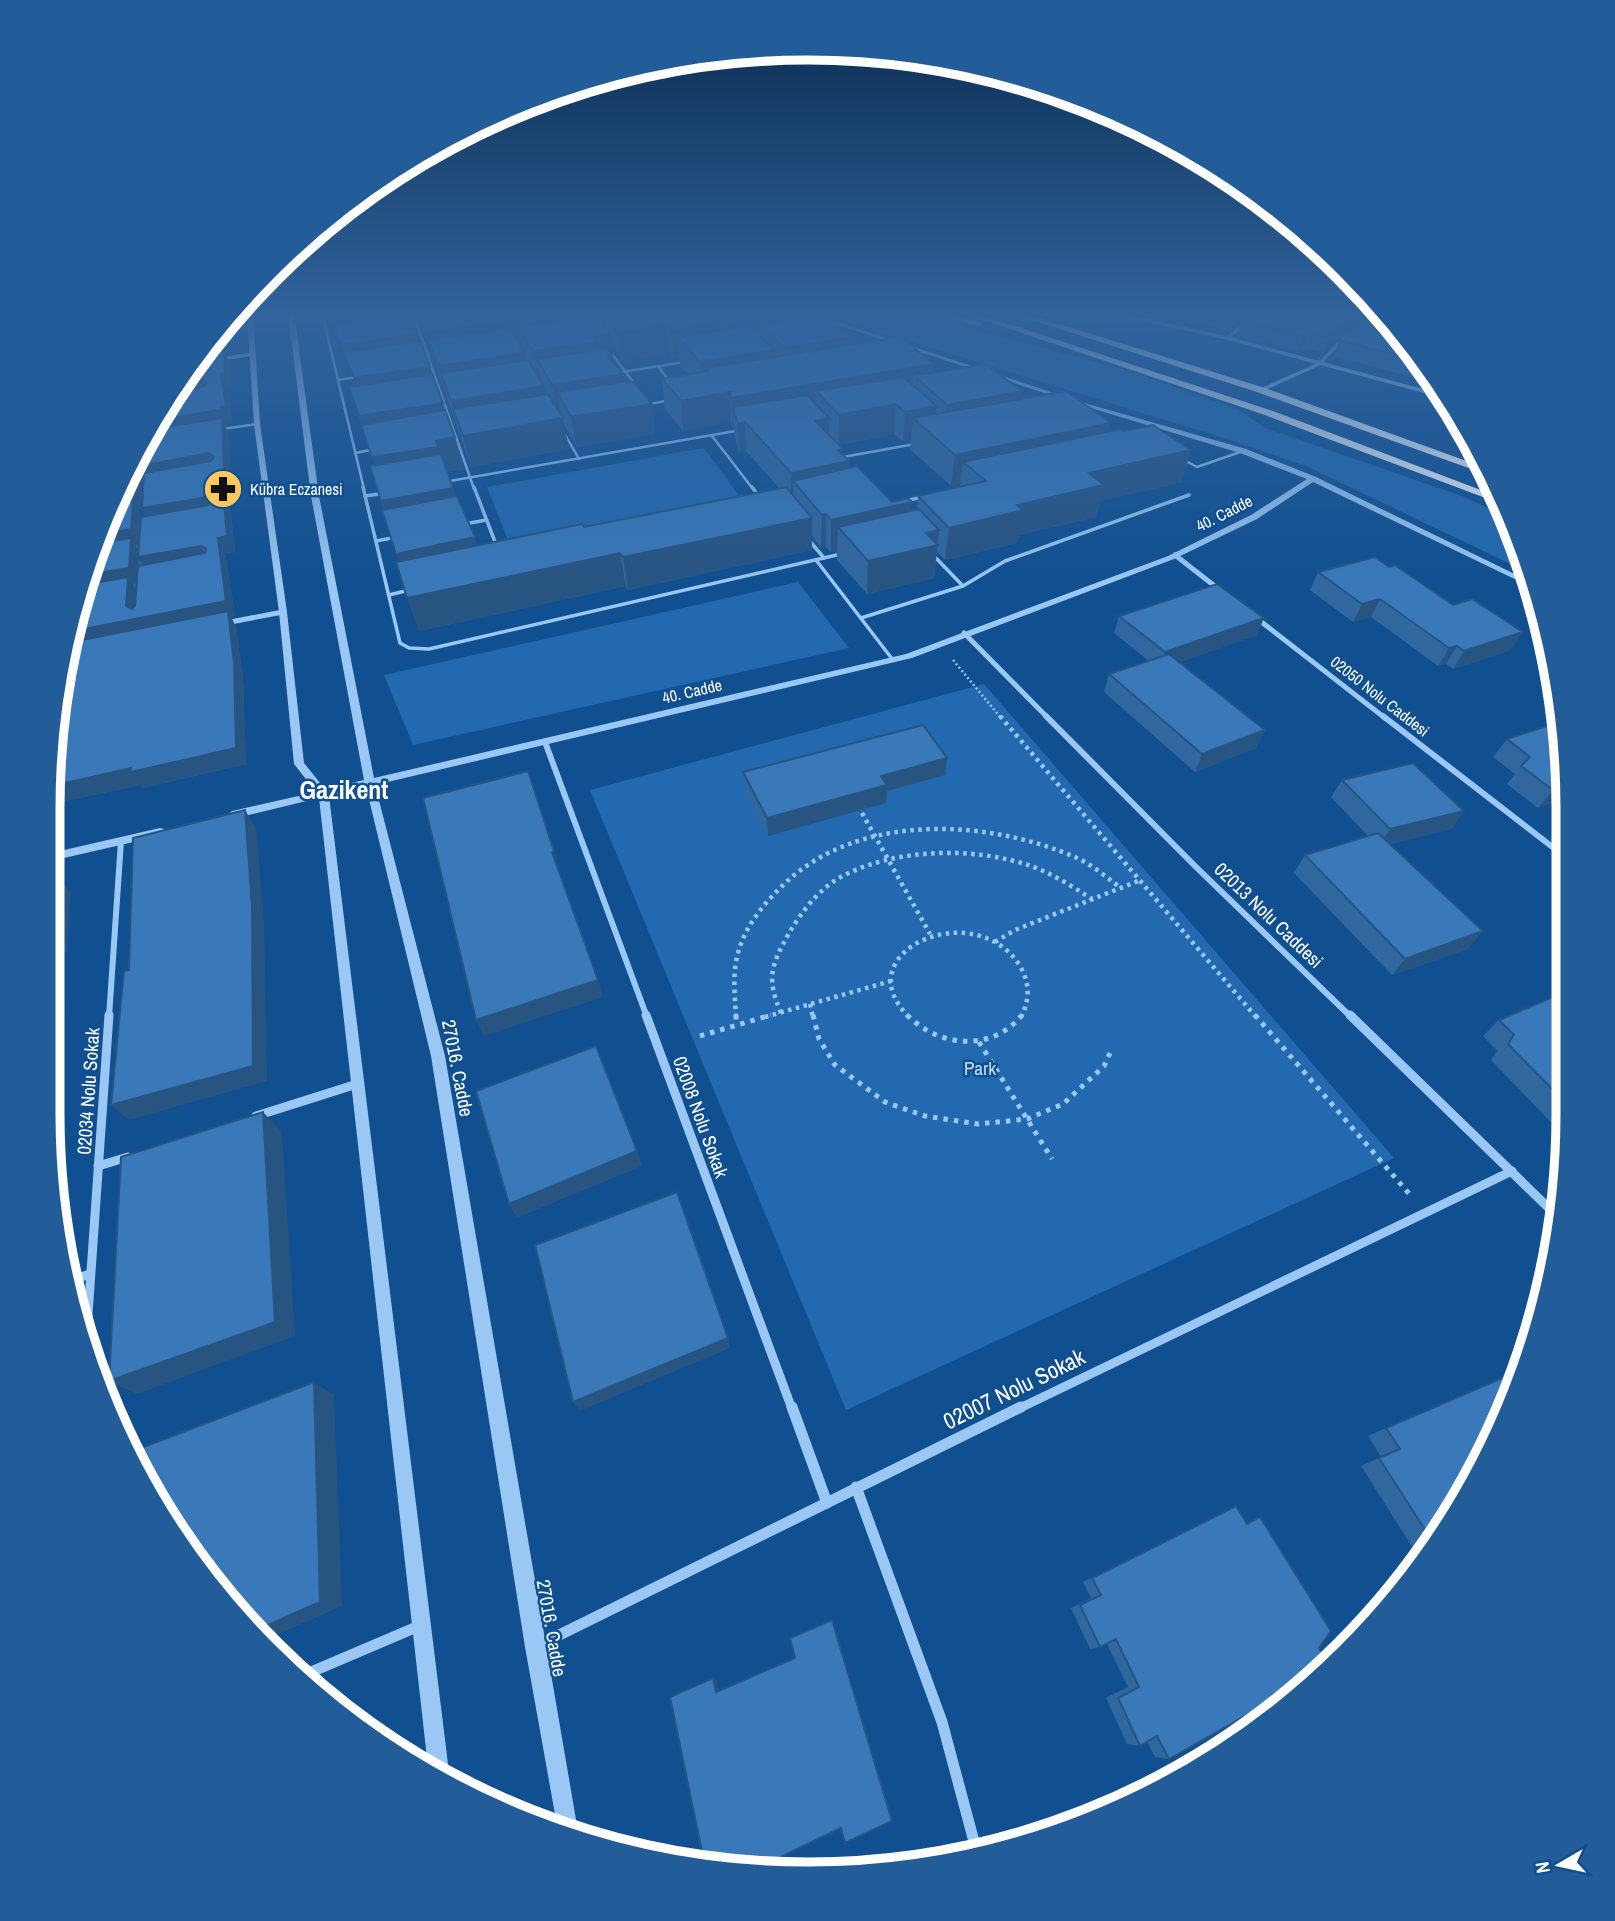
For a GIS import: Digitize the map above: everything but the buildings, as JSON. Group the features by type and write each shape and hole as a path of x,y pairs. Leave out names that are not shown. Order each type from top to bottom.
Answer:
{"highway":[{"path":"1239,403 1487,496"},
{"path":"1296,403 1473,467"}],"street":[{"path":"256,403 299,764 324,794 438,1764"},
{"name":"27016. Cadde","path":"302,403 315,496 370,784 438,1056 535,1647 567,1822"},
{"path":"1079,403 1243,451 1312,479 1520,580"},
{"name":"40. Cadde","path":"216,819 893,660 1175,555 1255,517 1312,479"},
{"path":"1175,555 1230,598"},
{"path":"215,626 283,612"},
{"name":"02050 Nolu Caddesi","path":"1252,615 1556,850"},
{"name":"02013 Nolu Caddesi","path":"964,633 1195,866 1549,1208"},
{"name":"02008 Nolu Sokak","path":"545,742 827,1503"},
{"path":"60,855 175,828"},
{"name":"02034 Nolu Sokak","path":"88,1316 121,841"},
{"path":"241,1121 357,1084"},
{"path":"98,1166 137,1154"},
{"name":"02007 Nolu Sokak","path":"535,1647 856,1487 1512,1171"},
{"path":"78,1278 90,1274"},
{"path":"856,1487 942,1722 974,1842"},
{"path":"310,1672 420,1626"}],"lane":[{"path":"343,403 400,643 409,648 429,649 850,552"},
{"path":"443,403 501,557"},
{"path":"636,406 656,403"},
{"path":"217,430 257,424"},
{"path":"444,482 753,428"},
{"path":"562,429 579,459"},
{"path":"454,436 467,434"},
{"path":"712,436 762,501"},
{"path":"850,465 843,457 917,444"},
{"path":"355,453 380,449"},
{"path":"1177,456 1197,467 1243,451"},
{"path":"365,496 391,492"},
{"path":"861,618 963,586 1005,561 1189,495"},
{"path":"900,502 927,496"},
{"path":"462,525 486,520"},
{"path":"376,541 400,536"},
{"path":"808,538 824,558"},
{"path":"925,547 963,586"},
{"path":"817,560 893,660"},
{"path":"388,595 415,589"}],"path":[{"path":"939,643 1138,881 1426,1213"},
{"path":"862,813 930,934"},
{"path":"736,1025 736,962 749,924 772,894 798,867 874,835 909,829 965,830 1024,841 1078,858 1121,888"},
{"path":"781,1013 771,987 784,940 809,903 837,879 866,865 889,860 971,855 1023,863 1060,879 1092,899"},
{"path":"995,942 1015,930 1138,881"},
{"path":"952,931 974,933 995,942 1012,955 1024,971 1029,989 1027,1007 1017,1023 1000,1035 979,1042 956,1042 933,1036 913,1024 899,1009 891,991 891,972 898,955 912,942 930,934 952,931"},
{"path":"700,1036 891,981"},
{"path":"810,1004 819,1039 835,1065 885,1102 925,1116 978,1124 1027,1119 1063,1104 1104,1066 1110,1053"},
{"path":"979,1042 1052,1159"}],"green space":[{"path":"1109,403 1219,403 1237,409 1265,428 1462,496 1494,511 1516,567 1306,466"},
{"path":"704,448 750,511 515,558 487,487"},
{"path":"798,582 849,648 413,745 384,675"},
{"name":"Park","path":"984,684 1394,1158 846,1410 590,790"}],"place":[{"name":"Kübra Eczanesi","path":"223,489"}],"district":[{"name":"Gazikent","path":"344,790"}]}
